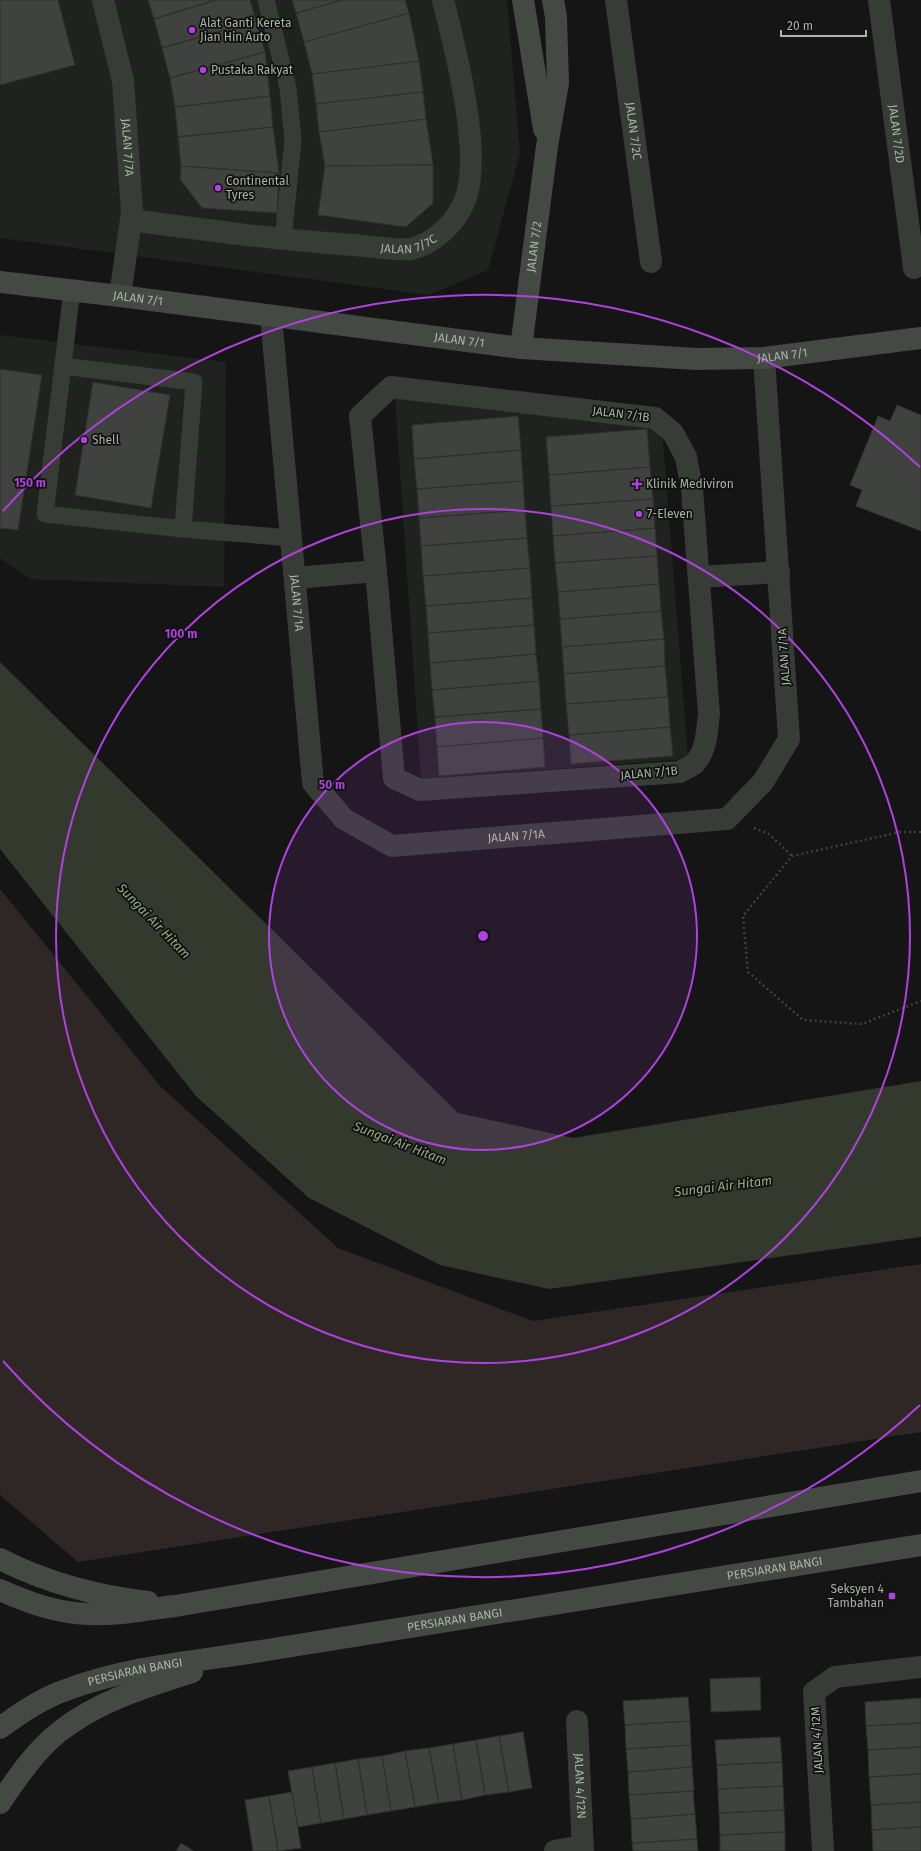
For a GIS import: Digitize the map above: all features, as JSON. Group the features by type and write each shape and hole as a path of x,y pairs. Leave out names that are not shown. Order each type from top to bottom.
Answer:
{"main road":[{"name":"JALAN 7/2","path":"523,0 547,146"},
{"name":"JALAN 7/2","path":"521,348 547,146 558,83 556,18 553,0"},
{"name":"JALAN 7/1","path":"0,282 521,348 696,359 764,358 921,338"},
{"path":"0,1590 42,1607 89,1614 110,1614 174,1606 921,1482"},
{"name":"PERSIARAN BANGI","path":"0,1728 24,1711 64,1690 103,1678 154,1667 921,1544"},
{"path":"0,1559 68,1586 130,1600 174,1606"},
{"path":"0,1803 28,1764 58,1732 92,1709 138,1689 248,1653"}],"street":[{"name":"JALAN 7/7A","path":"103,0 123,81 132,212 120,296"},
{"name":"JALAN 7/7C","path":"131,220 283,240 410,249 432,240 452,223 465,199 470,170 470,136 456,54 443,0"},
{"name":"JALAN 7/2C","path":"616,0 651,262"},
{"name":"JALAN 7/2D","path":"879,0 914,268"},
{"name":"JALAN 7/1A","path":"271,316 313,783 344,819 392,846 727,819 763,782 789,738 764,358"},
{"name":"JALAN 7/1B","path":"392,387 655,418 674,434 686,457 692,489 709,714 707,734 703,750 694,764 680,772 420,790 394,778 376,571 360,416 392,387"},
{"path":"295,578 376,571"},
{"path":"699,577 779,572"},
{"name":"JALAN 4/12M","path":"823,1851 814,1692 835,1677 921,1667"},
{"name":"JALAN 4/12N","path":"577,1721 582,1848"},
{"path":"555,1851 582,1848"}],"lane":[{"path":"266,0 288,88 293,140 283,240"},
{"path":"72,290 45,514 183,529 291,538"},
{"path":"63,366 194,382 183,529"}],"path":[{"path":"727,819 769,834 792,856"},
{"path":"921,832 900,832 792,856 743,916 748,972 803,1020 862,1024 921,1001"}],"shaded area":[{"path":"0,0 507,0 520,153 488,270 429,295 0,238"},
{"path":"0,335 226,362 224,587 31,579 0,558"},
{"path":"395,398 652,427 663,441 688,757 676,760 421,779"},
{"path":"0,889 160,1086 338,1248 533,1321 921,1264 921,1432 78,1562 0,1495"}],"water":[{"name":"Sungai Air Hitam","path":"0,662 458,1113 573,1138 921,1081 921,1237 549,1289 440,1265 309,1198 196,1096 0,849"}],"building":[{"path":"0,0 58,0 75,65 0,85"},
{"path":"148,0 216,0 154,19"},
{"path":"216,0 250,0 256,21 162,48 154,19"},
{"path":"292,0 343,0 296,13"},
{"path":"343,0 405,0 409,13 304,42 296,13"},
{"path":"409,13 419,61 312,74 304,42"},
{"path":"256,21 265,52 170,78 162,48"},
{"path":"265,52 270,96 175,107 170,78"},
{"path":"419,61 423,92 316,104 312,74"},
{"path":"423,92 426,119 319,132 316,104"},
{"path":"270,96 273,127 178,137 175,107"},
{"path":"426,119 433,165 325,166 319,132"},
{"path":"273,127 279,173 181,166 178,137"},
{"path":"433,165 433,203 406,227 318,215 325,166"},
{"path":"181,166 279,173 277,213 202,208 180,179"},
{"path":"0,369 42,375 18,530 0,528"},
{"path":"93,382 170,395 151,508 75,495"},
{"path":"897,405 921,415 921,531 856,506 862,490 850,485 878,416 890,421"},
{"path":"518,416 521,450 414,459 412,425"},
{"path":"647,429 650,467 549,475 546,437"},
{"path":"521,450 523,481 417,489 414,459"},
{"path":"650,467 653,499 551,506 549,475"},
{"path":"523,481 525,510 419,518 417,489"},
{"path":"653,499 655,528 553,536 551,506"},
{"path":"525,510 527,538 421,546 419,518"},
{"path":"655,528 657,556 555,563 553,536"},
{"path":"527,538 530,568 423,576 421,546"},
{"path":"657,556 659,584 558,592 555,563"},
{"path":"530,568 532,598 426,606 423,576"},
{"path":"659,584 661,611 560,619 558,592"},
{"path":"532,598 534,625 428,633 426,606"},
{"path":"661,611 664,639 562,647 560,619"},
{"path":"534,625 536,654 430,663 428,633"},
{"path":"664,639 665,666 564,674 562,647"},
{"path":"536,654 539,681 432,690 430,663"},
{"path":"665,666 668,697 566,704 564,674"},
{"path":"539,681 541,709 435,717 432,690"},
{"path":"668,697 670,727 569,735 566,704"},
{"path":"541,709 543,738 437,747 435,717"},
{"path":"670,727 673,756 571,764 569,735"},
{"path":"543,738 545,767 439,776 437,747"},
{"path":"760,1677 761,1710 711,1712 710,1679"},
{"path":"688,1697 690,1721 625,1725 623,1701"},
{"path":"921,1698 921,1723 866,1726 865,1702"},
{"path":"690,1721 691,1745 626,1749 625,1725"},
{"path":"921,1723 921,1747 868,1750 866,1726"},
{"path":"523,1732 532,1788 509,1792 499,1736"},
{"path":"499,1736 509,1792 485,1795 476,1740"},
{"path":"780,1737 782,1762 717,1765 715,1740"},
{"path":"476,1740 485,1795 462,1800 453,1744"},
{"path":"453,1744 462,1800 439,1803 429,1748"},
{"path":"691,1745 692,1767 628,1772 626,1749"},
{"path":"921,1747 921,1774 869,1777 868,1750"},
{"path":"429,1748 439,1803 415,1807 405,1751"},
{"path":"405,1751 415,1807 391,1811 382,1756"},
{"path":"382,1756 391,1811 367,1815 358,1759"},
{"path":"358,1759 367,1815 344,1819 335,1763"},
{"path":"782,1762 783,1786 718,1789 717,1765"},
{"path":"335,1763 344,1819 321,1823 312,1767"},
{"path":"312,1767 321,1823 298,1827 288,1771"},
{"path":"692,1767 694,1791 629,1795 628,1772"},
{"path":"921,1774 921,1802 871,1805 869,1777"},
{"path":"783,1786 784,1810 719,1813 718,1789"},
{"path":"693,1791 695,1814 631,1819 629,1795"},
{"path":"292,1792 301,1848 278,1851 269,1796"},
{"path":"269,1796 278,1851 253,1851 245,1800"},
{"path":"921,1802 921,1827 872,1830 871,1805"},
{"path":"784,1810 785,1832 720,1835 719,1813"},
{"path":"695,1814 697,1839 632,1843 631,1819"},
{"path":"921,1827 921,1851 873,1851 872,1830"},
{"path":"785,1832 785,1851 720,1851 720,1835"},
{"path":"697,1839 698,1851 633,1851 632,1843"},
{"path":"181,1843 194,1851 176,1851"}],"place":[{"name":"Alat Ganti Kereta Jian Hin Auto","path":"192,30"},
{"name":"Pustaka Rakyat","path":"203,70"},
{"name":"Continental Tyres","path":"218,188"},
{"name":"Shell","path":"84,440"},
{"name":"Klinik Mediviron","path":"637,484"},
{"name":"7-Eleven","path":"639,514"},
{"name":"Seksyen 4 Tambahan","path":"892,1596"}]}
